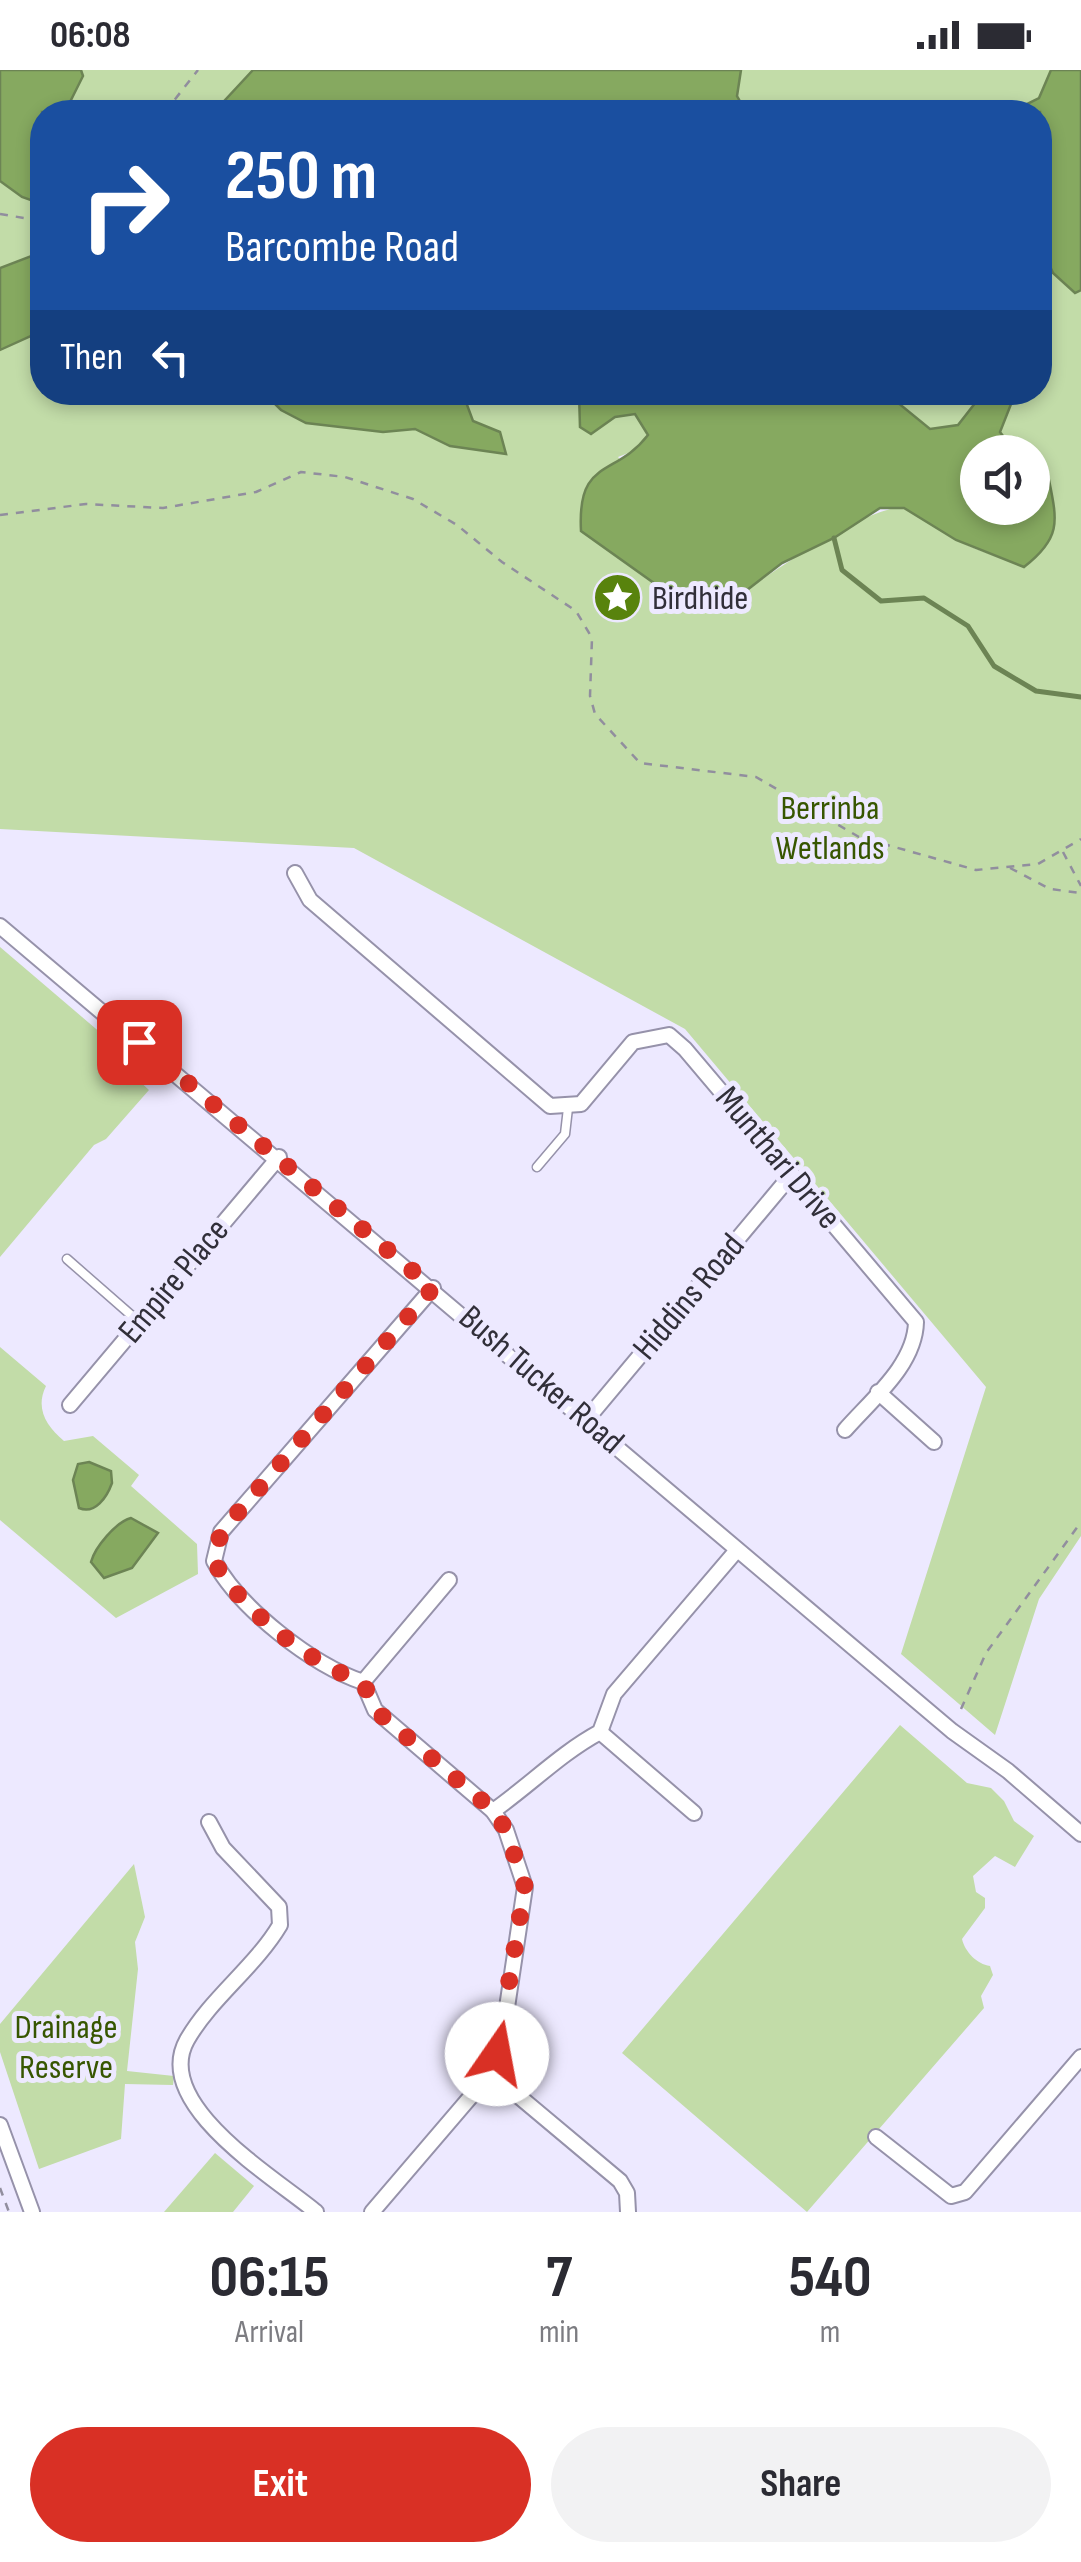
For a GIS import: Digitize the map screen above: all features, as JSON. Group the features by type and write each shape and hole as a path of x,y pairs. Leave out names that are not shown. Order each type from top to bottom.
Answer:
{"street":[{"path":"295,874 310,900 550,1106 568,1108"},
{"name":"Bush Tucker Road","path":"0,926 433,1288 738,1550 1081,1834"},
{"name":"Munthari Drive","path":"568,1108 581,1104 633,1042 669,1034 792,1174 916,1322 916,1341 906,1359 845,1430"},
{"name":"Empire Place","path":"70,1405 278,1158"},
{"name":"Hiddins Road","path":"586,1419 792,1174"},
{"path":"372,2212 491,2073 503,2034 525,1887 506,1830 494,1811 375,1710 363,1682 329,1671 228,1586 214,1561 221,1532 433,1288"},
{"path":"878,1392 934,1442"},
{"path":"494,1811 543,1775 569,1748 600,1732 614,1694 738,1550"},
{"path":"363,1682 448,1580"},
{"path":"600,1732 694,1812"},
{"path":"209,1822 224,1848 280,1907 280,1925 186,2041 180,2066 184,2090 199,2115 316,2212"},
{"path":"876,2137 937,2189 951,2196 965,2192 1081,2058"},
{"path":"491,2073 620,2181 627,2193 628,2212"},
{"path":"0,2124 32,2212"}],"lane":[{"name":"Munthari Drive","path":"537,1167 565,1134 568,1108"},
{"path":"67,1259 140,1322"}],"path":[{"path":"174,100 198,70"},
{"path":"0,214 30,219"},
{"path":"0,516 86,504 163,508 256,492 302,472 345,477 414,499 457,525 502,562 576,611 592,638 590,696 595,714 640,763 756,777 859,837 976,870 1038,864 1081,840"},
{"path":"1062,850 1081,886"},
{"path":"1008,867 1050,889 1081,893"},
{"path":"961,1709 986,1653 1081,1522"},
{"path":"0,2188 9,2212"}],"green space":[{"path":"81,70 253,70 225,100 71,100 83,76"},
{"path":"741,70 1051,70 1035,100 739,100"},
{"path":"0,181 30,200 30,257 0,268"},
{"name":"Berrinba Wetlands","path":"1052,271 1075,292 1081,290 1081,1536 1039,1599 995,1735 901,1654 986,1387 685,1029 354,848 0,829 0,350 30,336 30,405 276,405 281,410 383,432 415,429 450,446 505,454 500,432 472,421 467,405 579,405 580,427 591,434 615,417 635,414 648,435 636,450 618,457 738,597 847,527 891,509 905,509 959,542 1023,567 1034,525 1050,525 1050,435 1000,432 1011,405 1052,405"},
{"path":"901,405 974,405 958,425 930,429"},
{"path":"0,947 109,1040 122,1065 149,1090 106,1139 94,1145 0,1257"},
{"path":"0,1347 46,1386 42,1409 47,1423 64,1441 93,1436 139,1475 131,1486 197,1544 198,1574 116,1618 0,1520"},
{"path":"900,1725 967,1783 991,1788 1004,1801 1014,1821 1034,1836 1015,1867 995,1856 973,1876 976,1892 985,1898 985,1908 962,1939 969,1953 990,1966 993,1975 981,1996 984,2008 807,2212 622,2053"},
{"name":"Drainage Reserve","path":"134,1864 145,1917 135,1942 138,1969 127,2071 174,2076 173,2085 125,2084 121,2139 39,2169 0,2052 0,2024"},
{"path":"215,2153 254,2186 233,2212 164,2212"}],"shaded area":[{"path":"0,70 81,70 83,76 71,100 30,100 30,200 0,181"},
{"path":"253,70 741,70 739,100 225,100"},
{"path":"1051,70 1081,70 1081,290 1075,293 1052,271 1052,100 1035,100"},
{"path":"30,257 30,336 0,350 0,268"},
{"path":"276,405 467,405 473,421 500,432 506,454 450,446 415,429 383,432 306,423"},
{"path":"579,405 901,405 930,429 958,425 974,405 1011,405 1002,435 960,435 960,525 1050,525 1050,485 1055,516 1051,537 1024,567 956,540 904,508 880,508 834,538 782,563 738,597 704,602 661,588 581,531 581,507 592,479 648,435 635,414 615,417 591,434 580,427"},
{"path":"89,1462 111,1471 112,1483 100,1503 85,1510 79,1508 73,1480 78,1464"},
{"path":"131,1518 158,1533 132,1568 104,1578 91,1562 93,1556 113,1530"}],"waterway":[{"path":"834,538 842,570 881,601 924,598 968,626 994,666 1036,691 1081,697"}],"place":[{"name":"Birdhide","path":"617,598"}],"route":[{"path":"139,1042 433,1288 221,1532 214,1561 228,1586 329,1671 363,1682 375,1710 494,1811 506,1830 525,1887 497,2054"}]}
